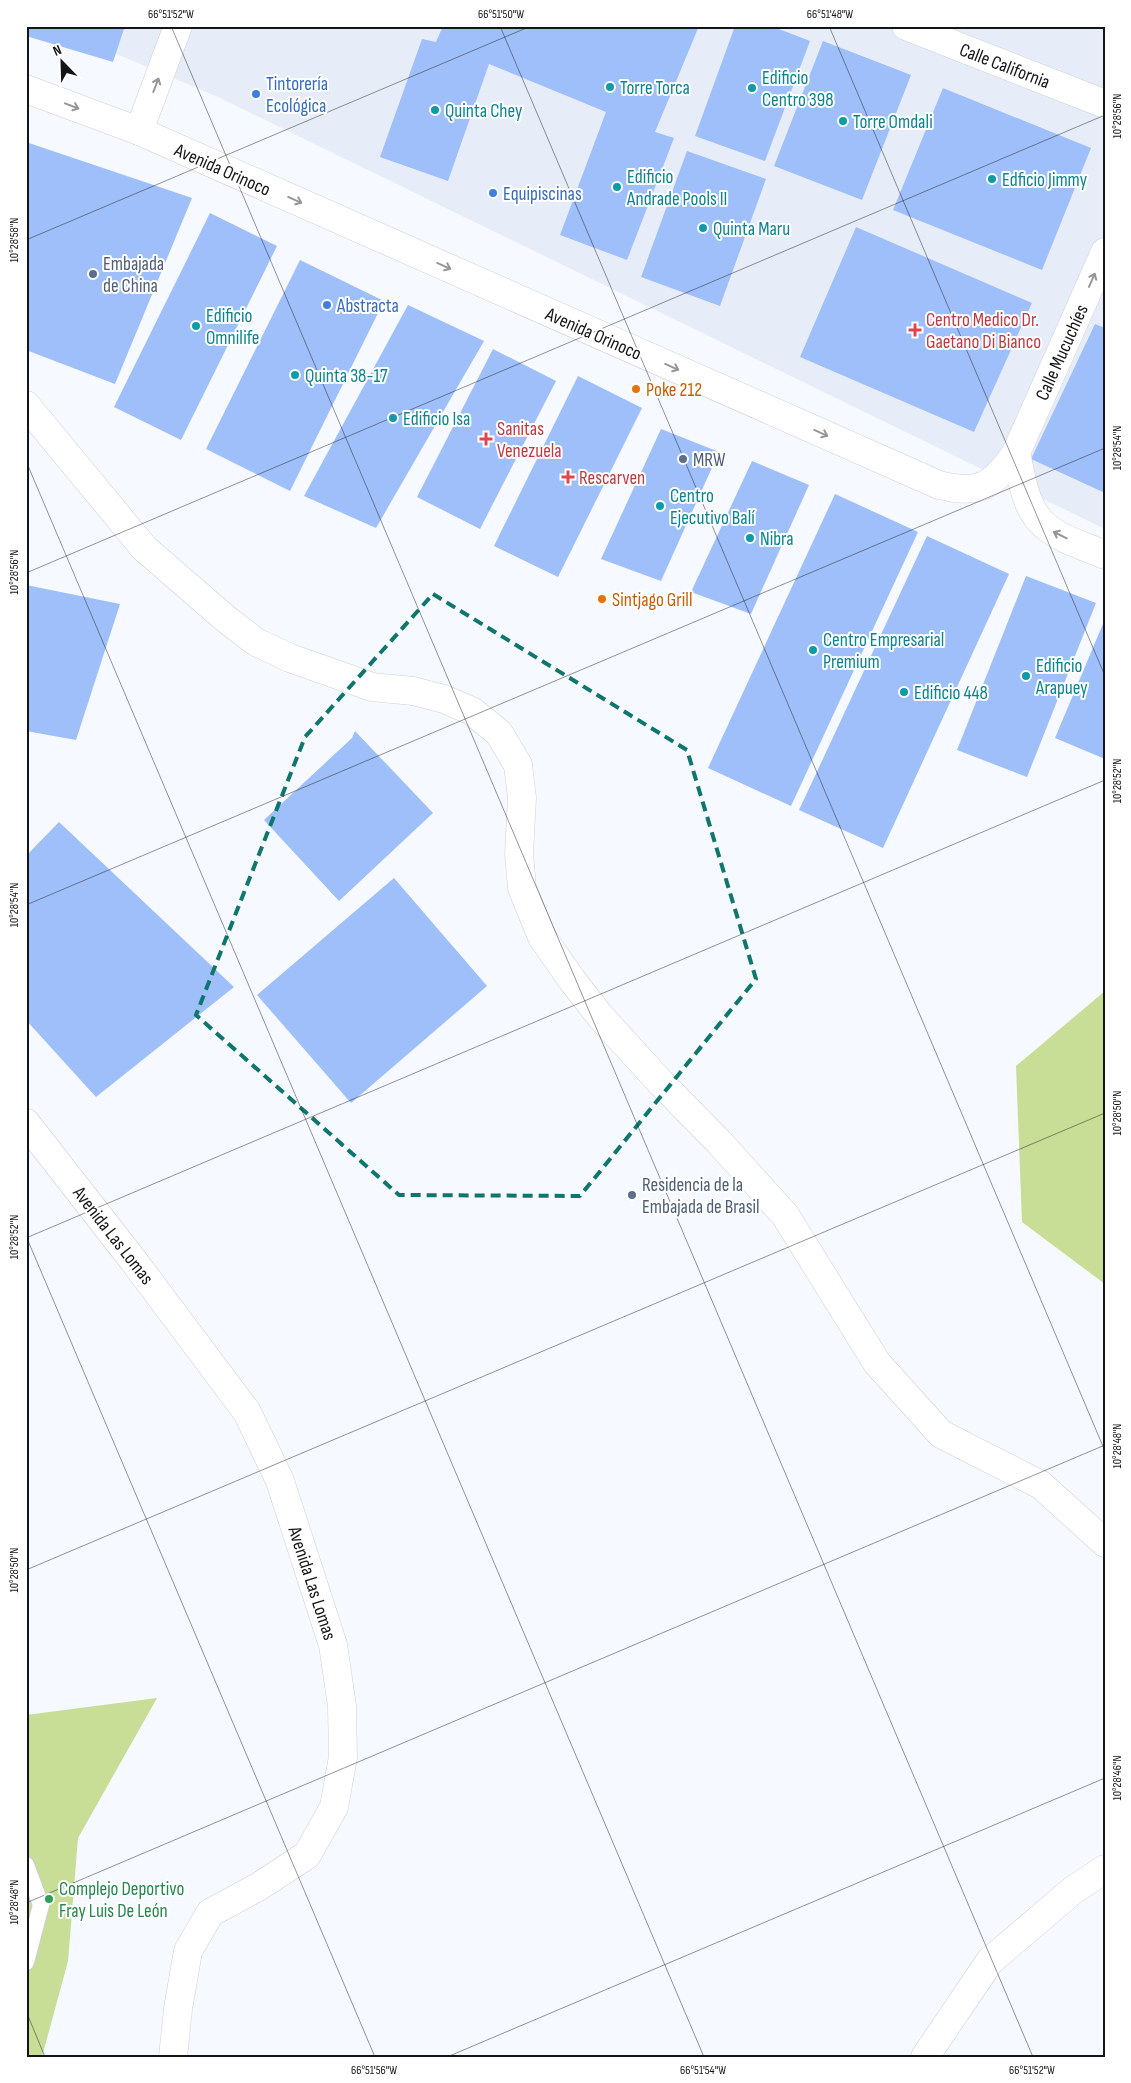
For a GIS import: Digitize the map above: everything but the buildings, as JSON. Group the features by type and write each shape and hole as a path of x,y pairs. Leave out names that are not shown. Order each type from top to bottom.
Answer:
{"street":[{"path":"139,131 178,26"},
{"name":"Calle California","path":"906,26 1105,104"},
{"name":"Avenida Orinoco","path":"26,89 139,131 939,486 956,490 973,490 1001,475 1016,453"},
{"name":"Calle Mucuchíes","path":"1016,453 1105,252"},
{"path":"26,405 144,548 226,620 256,642 290,658 372,687 414,691 444,699 472,710 499,732 518,765 522,798 519,854 522,888 542,937 572,980 600,1016 785,1215 877,1363 941,1434 1041,1485 1105,1543"},
{"path":"1016,453 1025,493 1037,518 1048,529 1105,556"},
{"name":"Avenida Las Lomas","path":"26,1123 145,1275 247,1412 280,1481 334,1645 342,1706 343,1757 334,1806 307,1855 210,1913 188,1951 178,2009 173,2057"},
{"path":"925,2057 990,1961 1072,1891 1105,1869"}],"lane":[{"path":"26,1865 41,1905 26,1962"}],"highlighted area":[{"path":"433,594 687,750 756,979 580,1196 399,1195 196,1015 305,737"}],"shaded area":[{"path":"43,26 1105,26 1105,529 218,97 79,38"}],"green space":[{"path":"1105,991 1105,1284 1022,1222 1016,1066"},
{"name":"Complejo Deportivo Fray Luis De León","path":"157,1698 78,1838 68,1961 42,2057 26,2057 26,1715"}],"place":[{"name":"Torre Torca","path":"610,87"},
{"name":"Edificio Centro 398","path":"752,88"},
{"name":"Tintorería Ecológica","path":"256,94"},
{"name":"Quinta Chey","path":"435,110"},
{"name":"Torre Omdali","path":"843,121"},
{"name":"Edficio Jimmy","path":"992,179"},
{"name":"Edificio Andrade Pools II","path":"617,187"},
{"name":"Equipiscinas","path":"493,193"},
{"name":"Quinta Maru","path":"703,228"},
{"name":"Embajada de China","path":"93,274"},
{"name":"Abstracta","path":"327,305"},
{"name":"Edificio Omnilife","path":"196,326"},
{"name":"Centro Medico Dr. Gaetano Di Bianco","path":"915,330"},
{"name":"Quinta 38-17","path":"295,375"},
{"name":"Poke 212","path":"636,389"},
{"name":"Edificio Isa","path":"393,418"},
{"name":"Sanitas Venezuela","path":"486,439"},
{"name":"MRW","path":"683,459"},
{"name":"Rescarven","path":"568,477"},
{"name":"Centro Ejecutivo Balí","path":"660,506"},
{"name":"Nibra","path":"750,538"},
{"name":"Sintjago Grill","path":"602,599"},
{"name":"Centro Empresarial Premium","path":"813,650"},
{"name":"Edificio Arapuey","path":"1026,676"},
{"name":"Edificio 448","path":"904,692"},
{"name":"Residencia de la Embajada de Brasil","path":"632,1195"},
{"name":"Complejo Deportivo Fray Luis De León","path":"49,1899"}]}
